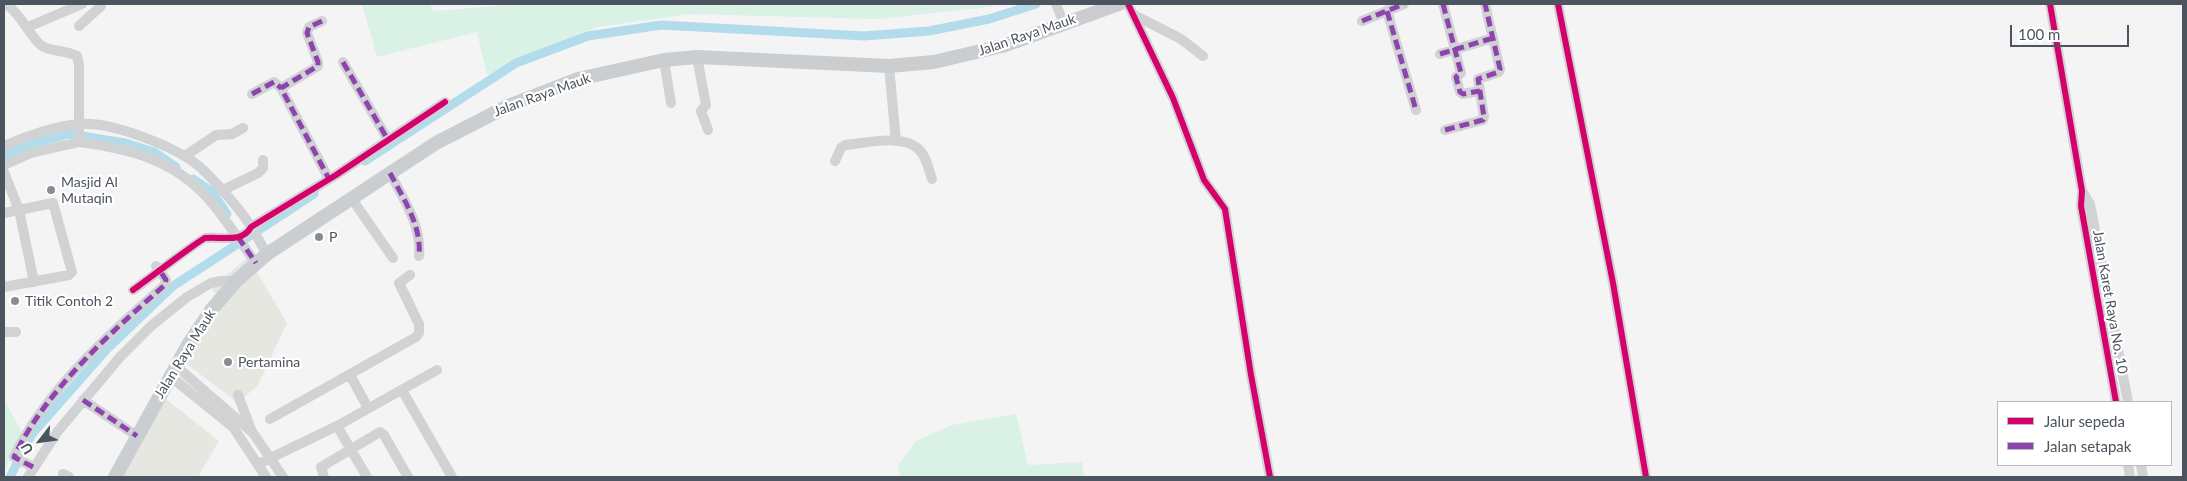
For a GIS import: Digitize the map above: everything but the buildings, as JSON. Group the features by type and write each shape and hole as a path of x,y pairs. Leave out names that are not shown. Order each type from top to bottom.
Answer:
{"main road":[{"name":"Jalan Raya Mauk","path":"115,477 173,371 212,309 253,259 352,199 436,143 473,122 578,78 664,60 697,57 908,66 955,58 1006,45 1063,21 1118,4"}],"street":[{"path":"6,4 44,47 70,52 77,56 79,65 80,141"},
{"path":"28,27 64,7 82,4"},
{"path":"79,26 101,4"},
{"path":"1056,4 1063,21"},
{"path":"1128,4 1173,98 1204,180 1225,209 1251,375 1270,477"},
{"path":"1362,21 1404,4"},
{"path":"1443,4 1461,73 1456,77 1461,93 1480,91"},
{"path":"1445,130 1483,120 1479,78 1499,72 1500,69 1485,4"},
{"path":"1558,4 1613,283 1646,477"},
{"path":"2050,4 2086,205"},
{"path":"1388,11 1416,110"},
{"path":"1134,15 1181,39 1203,56"},
{"path":"282,88 318,66 307,33 309,28 322,21"},
{"path":"1440,54 1493,38"},
{"path":"697,57 706,105 701,111 708,130"},
{"path":"664,60 671,103"},
{"path":"343,62 388,140"},
{"path":"889,66 896,141"},
{"path":"252,94 274,82 282,88 329,179"},
{"path":"133,290 158,268 204,238 239,238 445,102"},
{"path":"4,146 25,136 80,125 113,128 148,138 185,156 200,168 221,190 251,229 265,251"},
{"path":"185,156 216,135 232,134 243,128"},
{"path":"4,164 31,154 80,141 115,146 148,156 177,171 202,192 239,238 253,259"},
{"path":"835,161 843,146 896,141 911,144 921,152 932,179"},
{"path":"221,190 258,173 263,168 263,160"},
{"path":"4,172 19,210 34,282"},
{"path":"390,173 411,213 420,246 419,256"},
{"path":"352,199 393,258"},
{"path":"4,214 51,202 54,204 72,272 68,275 4,287"},
{"name":"Jalan Karet Raya No. 10","path":"2086,205 2116,401"},
{"name":"Jalan Karet Raya No. 10","path":"2086,205 2128,401"},
{"path":"30,466 14,457 26,432 75,370 127,318 166,284 166,280 158,268"},
{"path":"270,420 419,333 419,324 399,283 410,275"},
{"path":"28,477 30,466 83,400 120,357 151,326 187,297 217,281 236,281"},
{"path":"4,332 16,332"},
{"path":"258,464 337,426 437,370"},
{"path":"173,371 236,424 253,433"},
{"path":"350,375 368,408"},
{"path":"402,390 452,477"},
{"path":"238,395 253,433 282,477"},
{"path":"83,400 137,436"},
{"path":"236,424 266,477"},
{"path":"337,426 367,477"},
{"path":"324,477 321,467 382,432 408,477"}],"shaded area":[{"path":"248,257 287,323 258,385 238,403 185,363 166,399 219,441 198,477 111,477 217,296 211,288"}],"green space":[{"path":"362,4 430,4 433,11 521,4 1001,4 989,7 877,19 689,14 598,27 487,75 477,32 377,57"},
{"path":"4,400 24,435 4,471"},
{"path":"1016,414 1028,465 1082,462 1084,477 900,477 898,465 916,441 952,425"}],"waterway":[{"path":"365,161 516,63 588,36 661,25 864,36 929,31 989,19 1036,4"},
{"path":"4,155 31,144 69,134 125,143 154,152 176,167"},
{"path":"193,179 212,192 227,214"},
{"path":"10,477 32,434 107,349 173,286 314,194"}],"marked path":[{"path":"1362,21 1404,4"},
{"path":"1443,4 1461,73 1456,77 1460,92 1463,94 1480,91"},
{"path":"1445,130 1483,120 1478,79 1499,72 1500,69 1485,4"},
{"path":"1387,11 1416,110"},
{"path":"322,21 309,27 307,33 318,66 281,88 329,179"},
{"path":"1440,54 1493,38"},
{"path":"343,62 388,140"},
{"path":"252,94 274,82 281,88"},
{"path":"390,173 415,223 418,234 419,256"},
{"path":"238,237 256,263"},
{"path":"33,467 14,457 27,433 43,409 81,364 123,322 165,285 166,280 158,268"},
{"path":"83,400 137,436"}],"cycle path":[{"path":"1128,4 1173,98 1204,180 1225,209 1251,375 1270,477"},
{"path":"1558,4 1613,283 1646,477"},
{"path":"2050,4 2082,191 2081,206 2116,401"},
{"path":"133,290 205,238 242,236 251,227 336,175 445,102"}],"place":[{"name":"Masjid Al Mutaqin","path":"51,190"},
{"name":"P","path":"319,237"},
{"name":"Titik Contoh 2","path":"15,301"},
{"name":"Pertamina","path":"228,362"}]}
